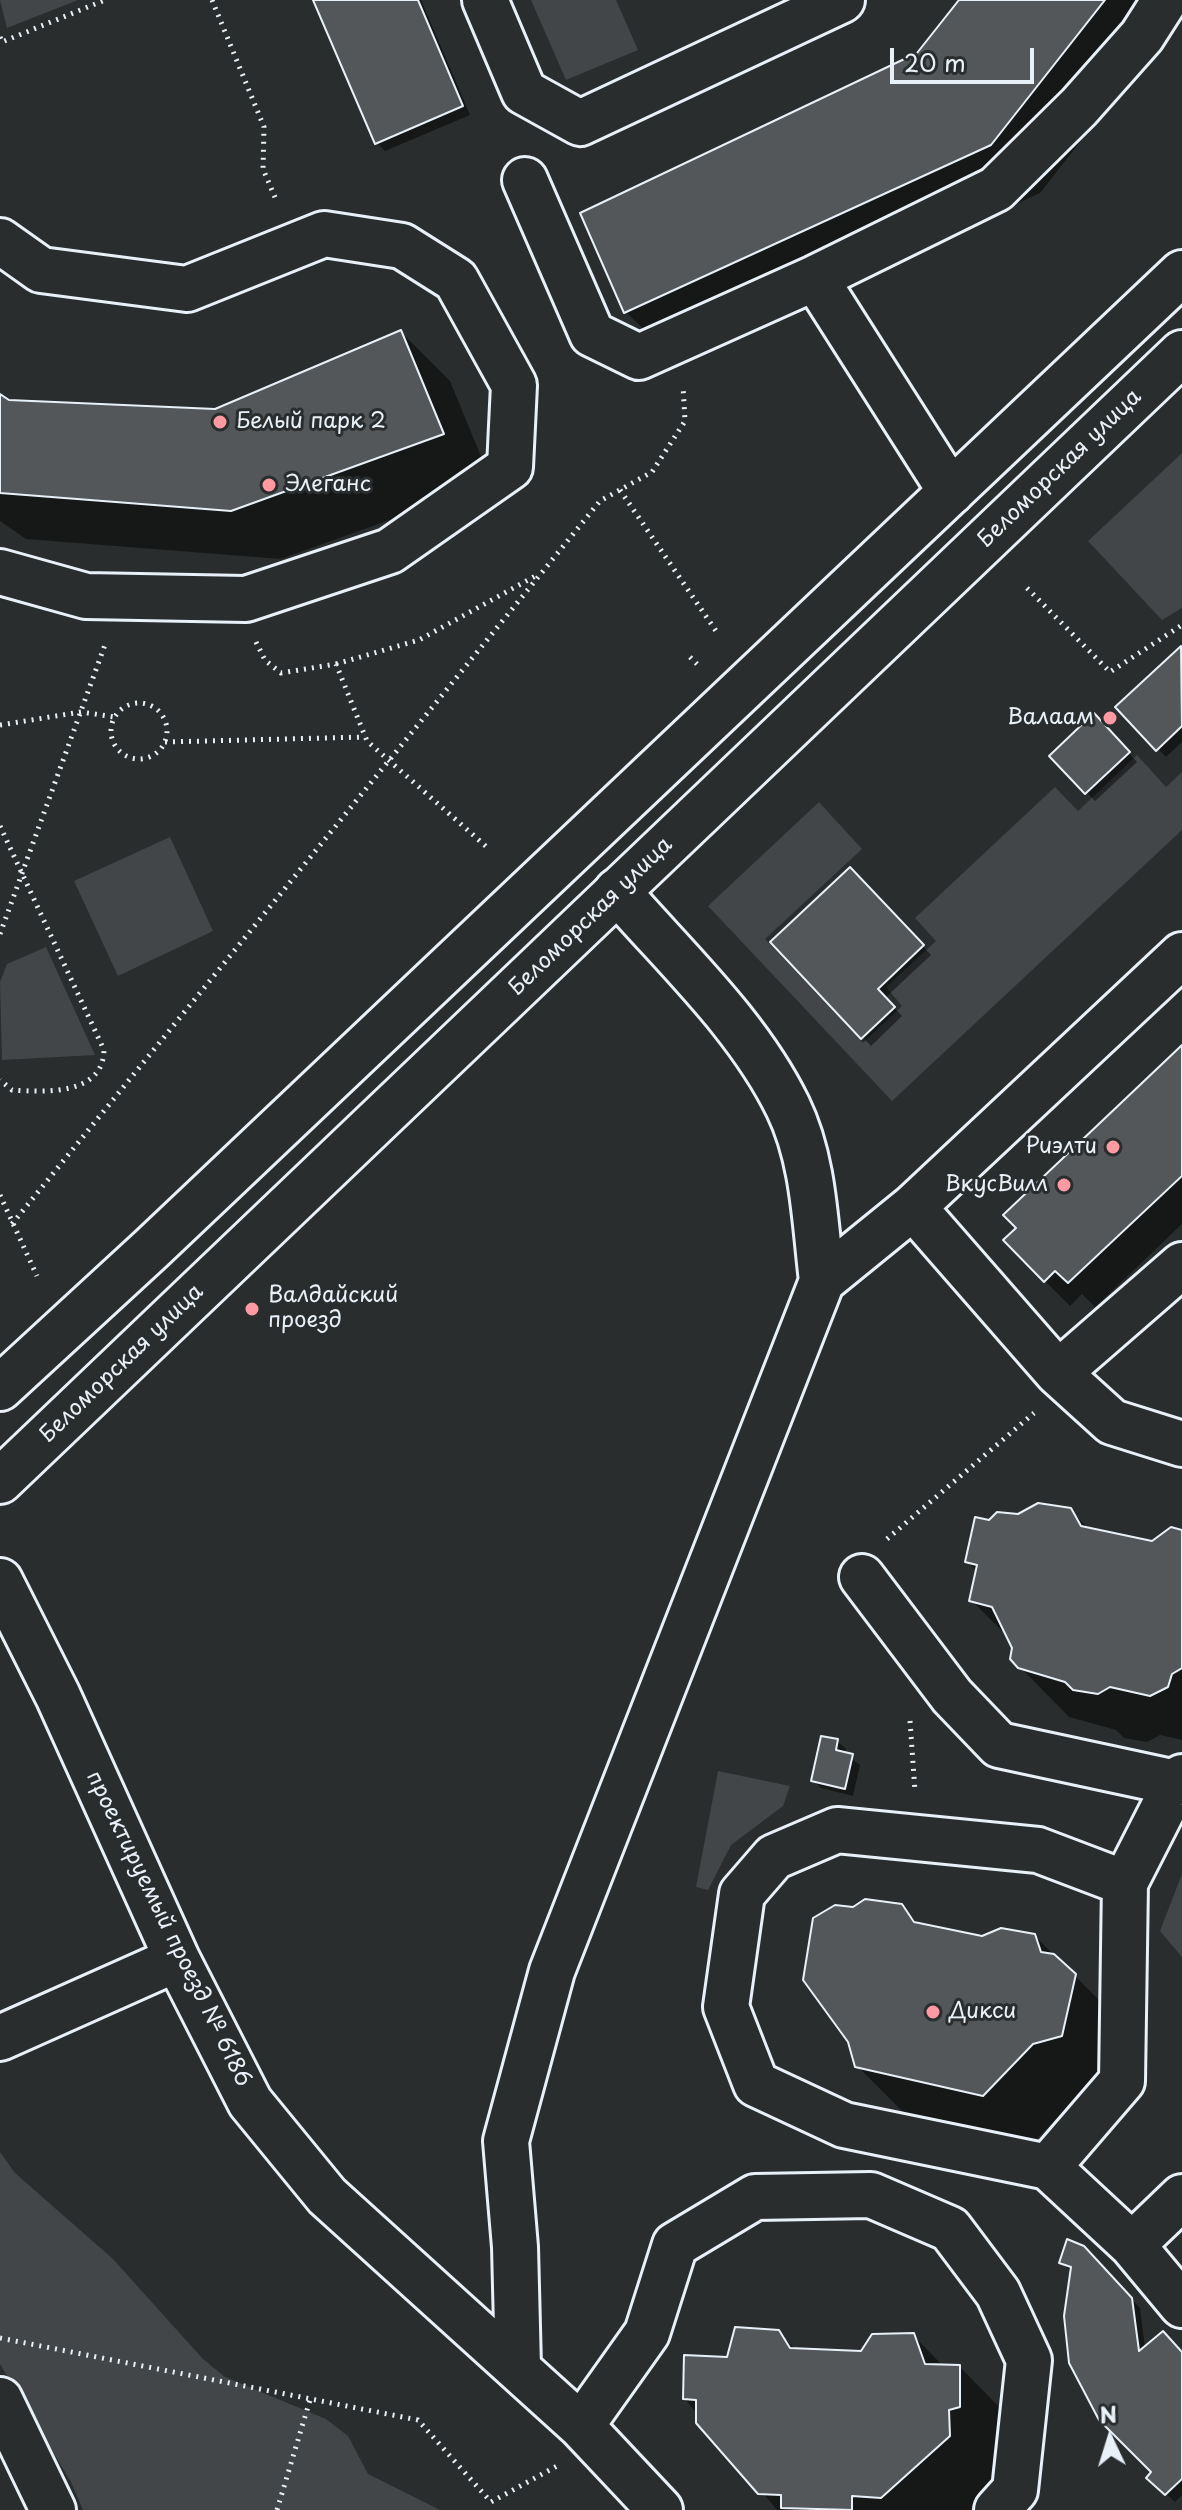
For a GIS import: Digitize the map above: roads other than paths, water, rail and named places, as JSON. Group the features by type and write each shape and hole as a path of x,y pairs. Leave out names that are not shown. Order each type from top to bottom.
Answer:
{"main road":[{"path":"485,0 524,92 580,123 842,0"},
{"path":"525,180 592,334 639,357 815,278 996,189 1100,83 1142,36 1165,0"},
{"path":"0,241 41,270 187,289 324,234 402,246 456,280 514,385 510,467 390,551 246,599 86,596 0,572"},
{"path":"6,1380 1182,273"},
{"path":"815,278 951,492"},
{"name":"Беломорская улица","path":"0,1481 1182,353"},
{"path":"518,2367 515,2247 506,2141 552,1971 822,1281 807,1164 789,1109 746,1037 617,891"},
{"path":"822,1281 913,1207 1182,955"},
{"path":"913,1207 1067,1382 1112,1422 1182,1444"},
{"path":"1067,1382 1182,1265"},
{"path":"862,1577 952,1696 999,1745 1179,1780 1125,1883 1122,2081 1048,2167"},
{"name":"проектируемый проезд № 6186","path":"0,1581 58,1696 177,1959 250,2102 327,2196 590,2434 660,2510"},
{"path":"1125,1883 1038,1850 837,1830 774,1857 742,1894 726,2007 756,2084 844,2125 1048,2167 1132,2245 1182,2305"},
{"path":"0,2038 177,1959"},
{"path":"590,2434 647,2333 675,2245 755,2197 871,2195 950,2229 998,2293 1029,2360 1015,2490 997,2510"},
{"path":"1132,2245 1182,2197"},
{"path":"0,2400 53,2510"}],"place":[{"name":"Белый парк 2","path":"220,422"},
{"name":"Элеганс","path":"269,485"},
{"name":"Валаам","path":"1110,718"},
{"name":"Риэлти","path":"1113,1147"},
{"name":"ВкусВилл","path":"1064,1185"},
{"name":"Валдайский проезд","path":"252,1309"},
{"name":"Дикси","path":"933,2012"}]}
